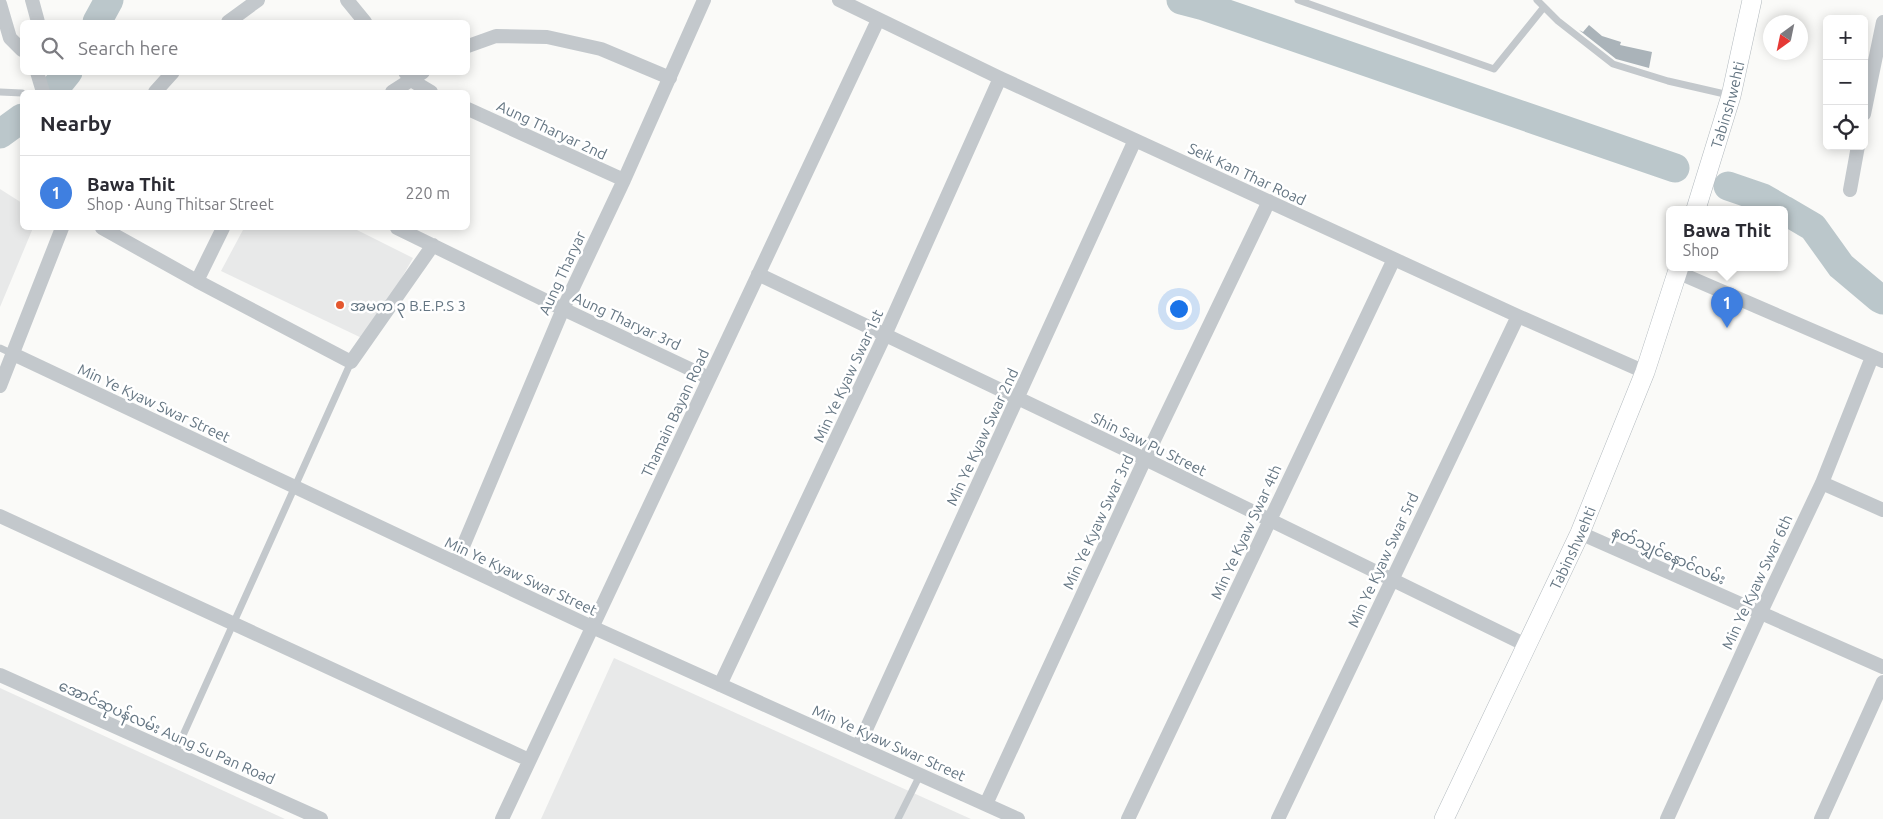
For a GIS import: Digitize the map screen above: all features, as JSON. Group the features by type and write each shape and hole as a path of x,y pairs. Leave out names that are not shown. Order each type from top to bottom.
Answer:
{"main road":[{"name":"Tabinshwehti","path":"1697,206 1731,96 1752,0"},
{"name":"Tabinshwehti","path":"1444,819 1580,533 1644,372 1678,271"}],"street":[{"path":"32,0 37,20"},
{"path":"231,20 258,0"},
{"path":"347,0 363,20"},
{"name":"Aung Tharyar","path":"456,563 562,309 624,180 704,0"},
{"name":"Seik Kan Thar Road","path":"839,0 1000,78 1644,372"},
{"path":"0,4 10,38 20,48"},
{"name":"Thamain Bayan Road","path":"502,819 878,20"},
{"path":"1868,105 1876,87 1883,22"},
{"path":"470,45 496,36 547,37 601,49 670,78"},
{"path":"38,75 42,90"},
{"path":"157,90 170,75"},
{"path":"394,90 413,75 429,90"},
{"name":"Min Ye Kyaw Swar 1st","path":"720,685 885,335 1000,78"},
{"name":"Aung Tharyar 2nd","path":"470,110 624,180"},
{"name":"Min Ye Kyaw Swar 2nd","path":"858,747 1135,140"},
{"path":"1850,190 1857,150"},
{"name":"Min Ye Kyaw Swar 3rd","path":"986,804 1145,459 1269,201"},
{"path":"0,386 61,230"},
{"path":"106,230 351,362 432,245"},
{"path":"198,281 222,230"},
{"name":"Aung Tharyar 3rd","path":"401,230 709,378"},
{"name":"Min Ye Kyaw Swar 4th","path":"1128,819 1394,259"},
{"path":"1680,271 1878,359"},
{"name":"Shin Saw Pu Street","path":"758,274 1145,459 1526,645"},
{"name":"Min Ye Kyaw Swar 5rd","path":"1278,819 1518,316"},
{"name":"Min Ye Kyaw Swar Street","path":"13,354 592,627 1018,819"},
{"name":"Min Ye Kyaw Swar 6th","path":"1667,819 1878,359"},
{"path":"1822,483 1883,510"},
{"path":"0,516 530,760"},
{"name":"နတ်သျှင်နောင်လမ်း","path":"1580,533 1883,667"},
{"name":"အောင်ဆုပန်လမ်း Aung Su Pan Road","path":"0,675 320,819"},
{"path":"1821,819 1883,682"}],"lane":[{"path":"1298,0 1494,69 1544,7"},
{"path":"1537,0 1558,21 1613,64 1668,81 1731,96"},
{"path":"0,92 20,93"},
{"path":"0,348 13,354"},
{"path":"175,754 351,362"},
{"path":"898,819 920,775"}],"shaded area":[{"path":"0,189 20,202 20,230 32,230 0,307"},
{"name":"အမက ၃ B.E.P.S 3","path":"243,230 357,230 413,258 366,340 221,271"},
{"path":"614,658 971,819 541,819"},
{"path":"0,688 285,819 0,819"}],"building":[{"path":"1589,25 1602,36 1621,42 1620,45 1652,52 1649,68 1616,59 1579,30 1583,32"}],"waterway":[{"path":"98,20 109,0"},
{"path":"1181,0 1204,6 1675,168"},
{"path":"54,90 66,75"},
{"path":"0,134 20,119"},
{"path":"1728,186 1763,198 1777,206"},
{"path":"1788,212 1813,227 1841,266 1883,300"}],"place":[{"name":"အမက ၃ B.E.P.S 3","path":"340,305"},
{"name":"Bawa Thit","path":"1727,328"}]}
